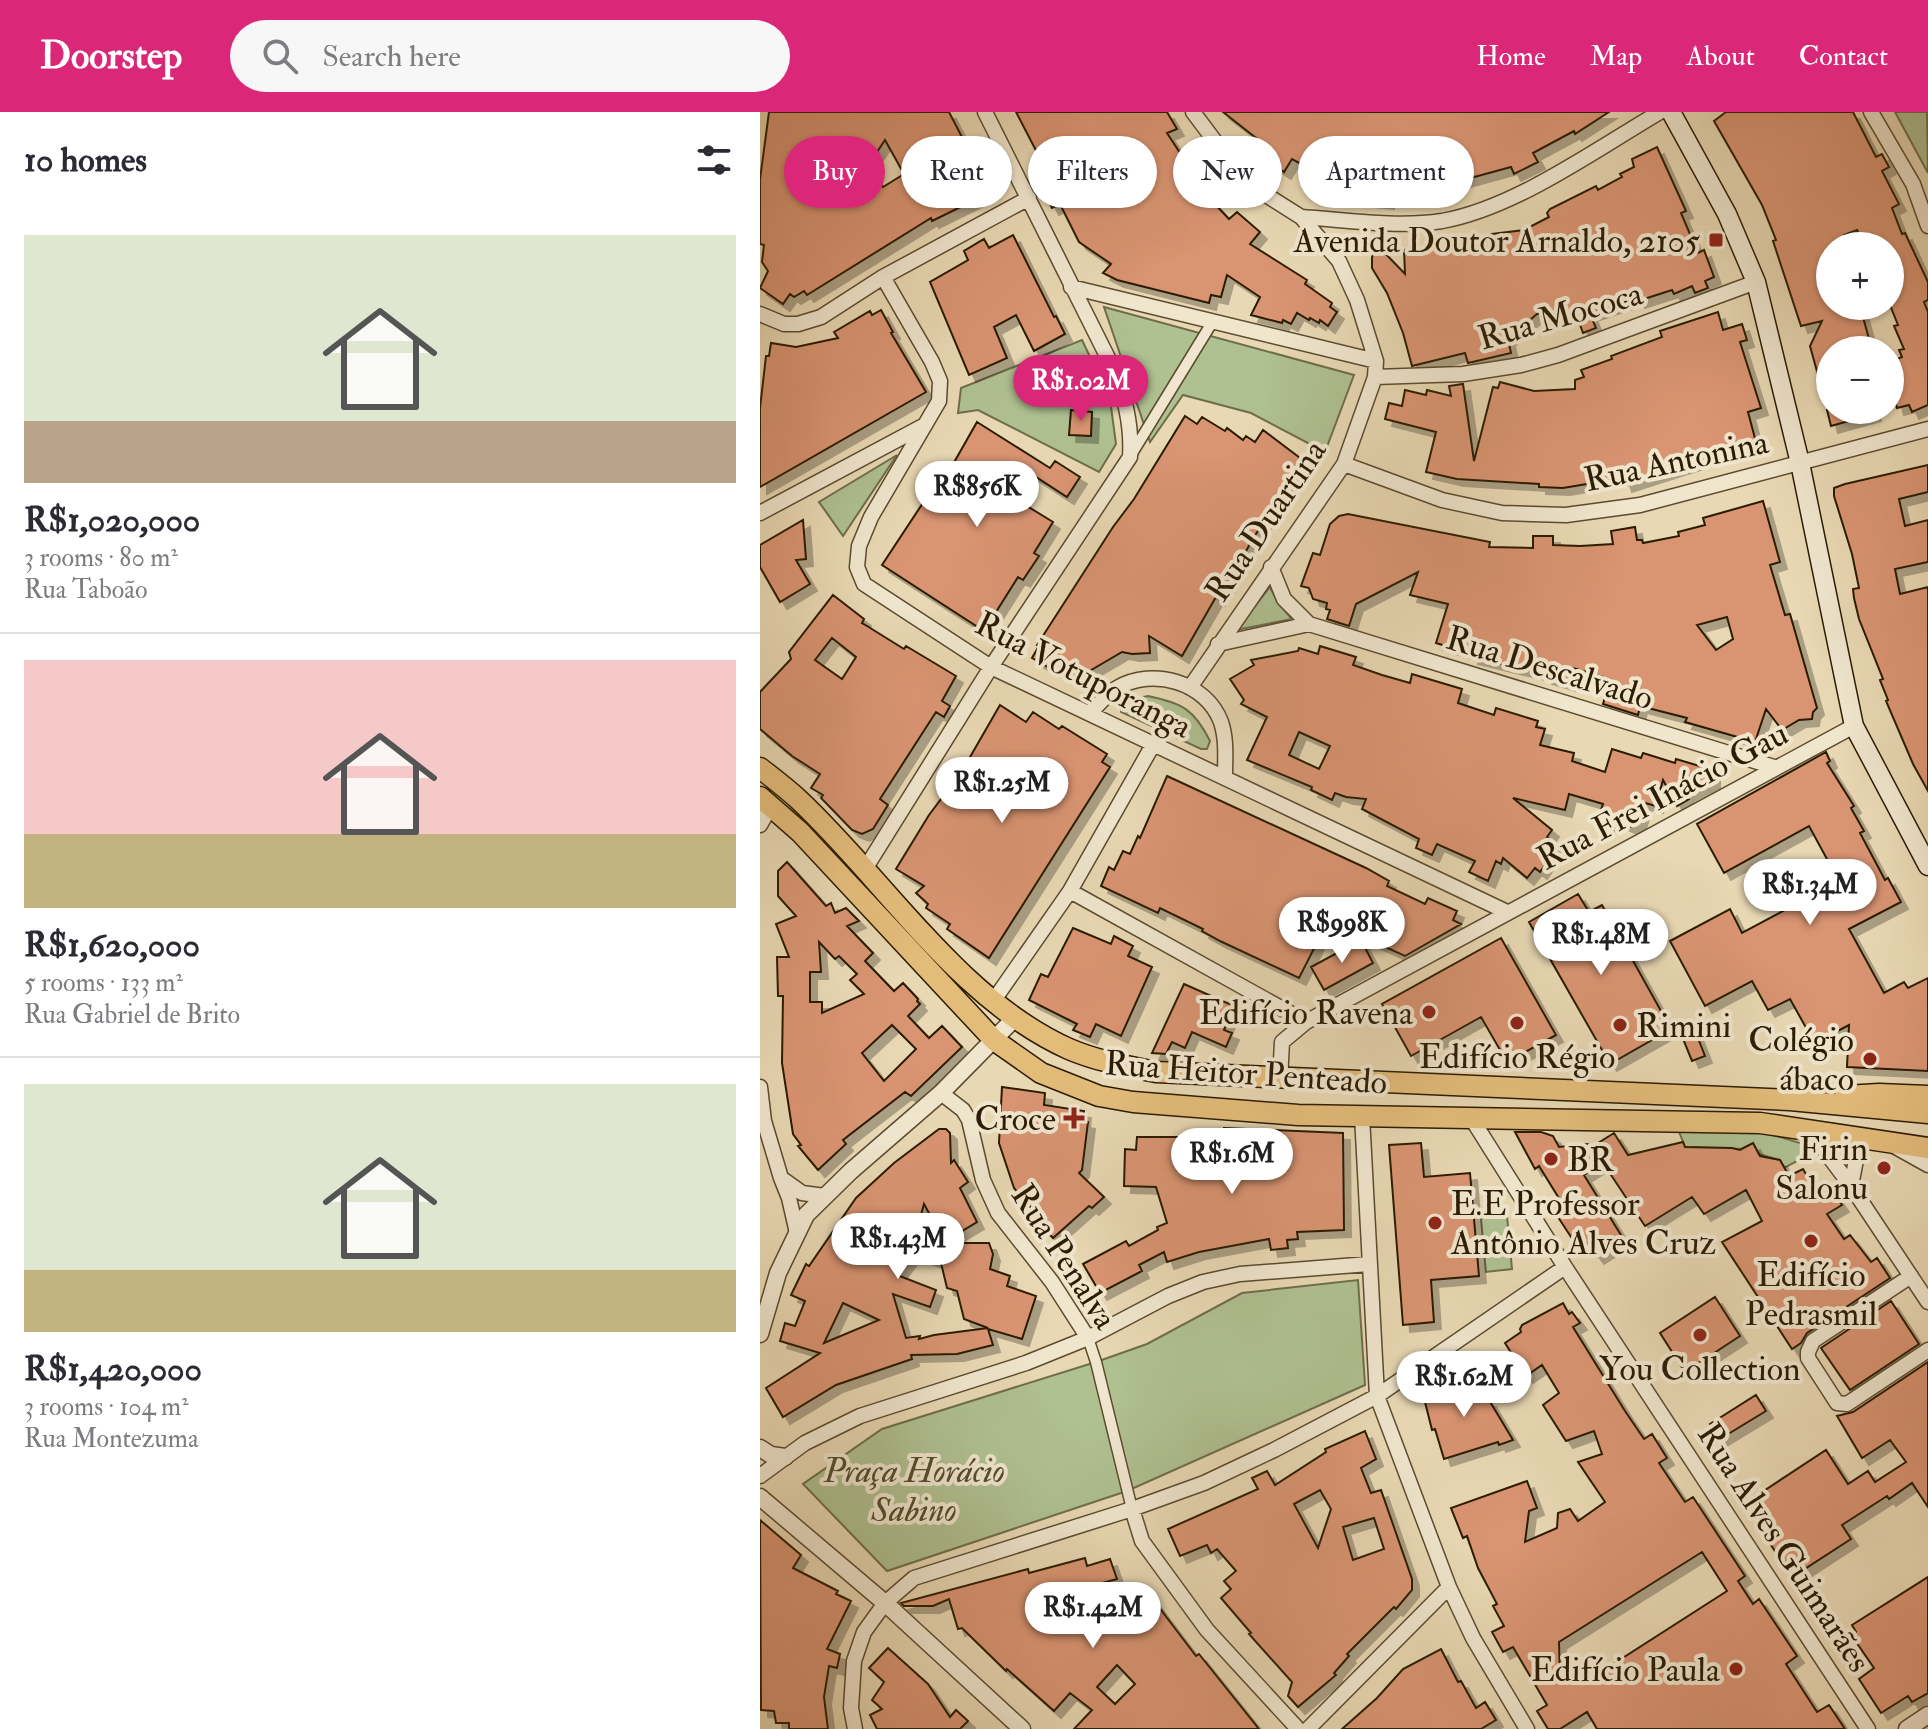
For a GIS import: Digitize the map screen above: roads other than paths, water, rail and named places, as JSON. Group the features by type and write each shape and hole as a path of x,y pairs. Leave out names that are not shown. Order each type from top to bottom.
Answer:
{"main road":[{"path":"1671,112 1727,214 1756,282 1800,463 1854,726 1928,866"},
{"name":"Rua Heitor Penteado","path":"760,768 797,798 938,949 994,1000 1067,1048 1111,1064 1156,1072 1280,1079 1790,1100"},
{"name":"Rua Heitor Penteado","path":"765,801 800,832 994,1040 1041,1073 1099,1096 1133,1102 1298,1115 1760,1123 1928,1148"},
{"path":"1790,1100 1879,1094 1928,1096"},
{"path":"1790,1100 1928,1113"}],"street":[{"path":"985,112 1028,196"},
{"name":"Rua Duartina","path":"1191,686 1344,464 1375,377 1376,361 1357,300 1339,261 1301,217 1263,193 1235,168 1193,112"},
{"path":"1301,217 1395,223 1438,221 1474,214 1508,200 1660,112"},
{"path":"1871,112 1913,184 1928,226"},
{"path":"760,314 784,324 798,324 821,317 883,277 1028,199"},
{"path":"1034,208 1123,393 1132,434 1130,457"},
{"name":"Rua Votuporanga","path":"883,277 932,362 940,381 939,401 871,517 859,546 857,567 864,584 991,667 1507,912"},
{"name":"Rua Mococa","path":"1375,377 1463,374 1521,365 1558,355 1756,282"},
{"path":"1071,287 1376,361"},
{"path":"865,869 991,667 1130,457 1213,321"},
{"path":"760,513 927,424"},
{"name":"Rua Antonina","path":"1344,464 1457,503 1502,513 1566,515 1640,505 1928,429"},
{"path":"1271,567 1284,599 1309,624"},
{"name":"Rua Descalvado","path":"1218,644 1309,624 1774,767"},
{"path":"1090,713 1115,689 1131,681 1150,678 1191,686 1216,711 1221,724 1226,744 1225,777"},
{"name":"Rua Frei Inácio Gau","path":"1280,1079 1282,1042 1306,1022 1854,726"},
{"path":"994,1000 1070,891 1154,743"},
{"path":"760,825 765,801"},
{"path":"1070,891 1306,1022"},
{"path":"760,1334 778,1273 806,1215 941,1093 1016,1017"},
{"path":"760,1087 764,1121 797,1233"},
{"name":"Rua Penalva","path":"941,1093 963,1110 969,1120 983,1180 998,1213 1052,1282 1088,1338 1132,1509"},
{"path":"1362,1116 1377,1396 1449,1587 1473,1638 1527,1729"},
{"name":"Rua Alves Guimarães","path":"1470,1116 1565,1267 1868,1729"},
{"path":"1810,1131 1851,1186 1928,1302"},
{"path":"1851,1186 1860,1139"},
{"name":"Rua Heitor Penteado","path":"1891,1144 1928,1165"},
{"path":"781,1178 802,1193 825,1196"},
{"path":"760,1476 805,1443 860,1416 1026,1363 1088,1338 1168,1296 1203,1282 1240,1274 1369,1264"},
{"path":"855,1729 851,1708 854,1661 864,1632 885,1603 914,1578 1204,1483 1377,1396 1565,1267"},
{"path":"1911,1276 1813,1341 1808,1358 1837,1403 1847,1404 1928,1350"},
{"path":"760,1448 771,1455 785,1457"},
{"path":"760,1497 767,1512 885,1603 1022,1729"},
{"path":"1132,1509 1142,1541 1207,1630 1298,1729"},
{"path":"1308,1729 1449,1587"},
{"path":"1907,1729 1928,1715"}],"place":[{"name":"Avenida Doutor Arnaldo, 2105","path":"1716,240"},
{"name":"Edifício Ravena","path":"1429,1012"},
{"name":"Edifício Régio","path":"1517,1023"},
{"name":"Rimini","path":"1620,1025"},
{"name":"Colégio ábaco","path":"1870,1059"},
{"name":"Croce","path":"1074,1118"},
{"name":"BR","path":"1551,1159"},
{"name":"Firin Salonu","path":"1884,1168"},
{"name":"E.E Professor Antônio Alves Cruz","path":"1435,1223"},
{"name":"Edifício Pedrasmil","path":"1811,1241"},
{"name":"You Collection","path":"1700,1335"},
{"name":"Edifício Paula","path":"1736,1669"}],"park label":[{"name":"Praça Horácio Sabino","path":"914,1490"}]}
